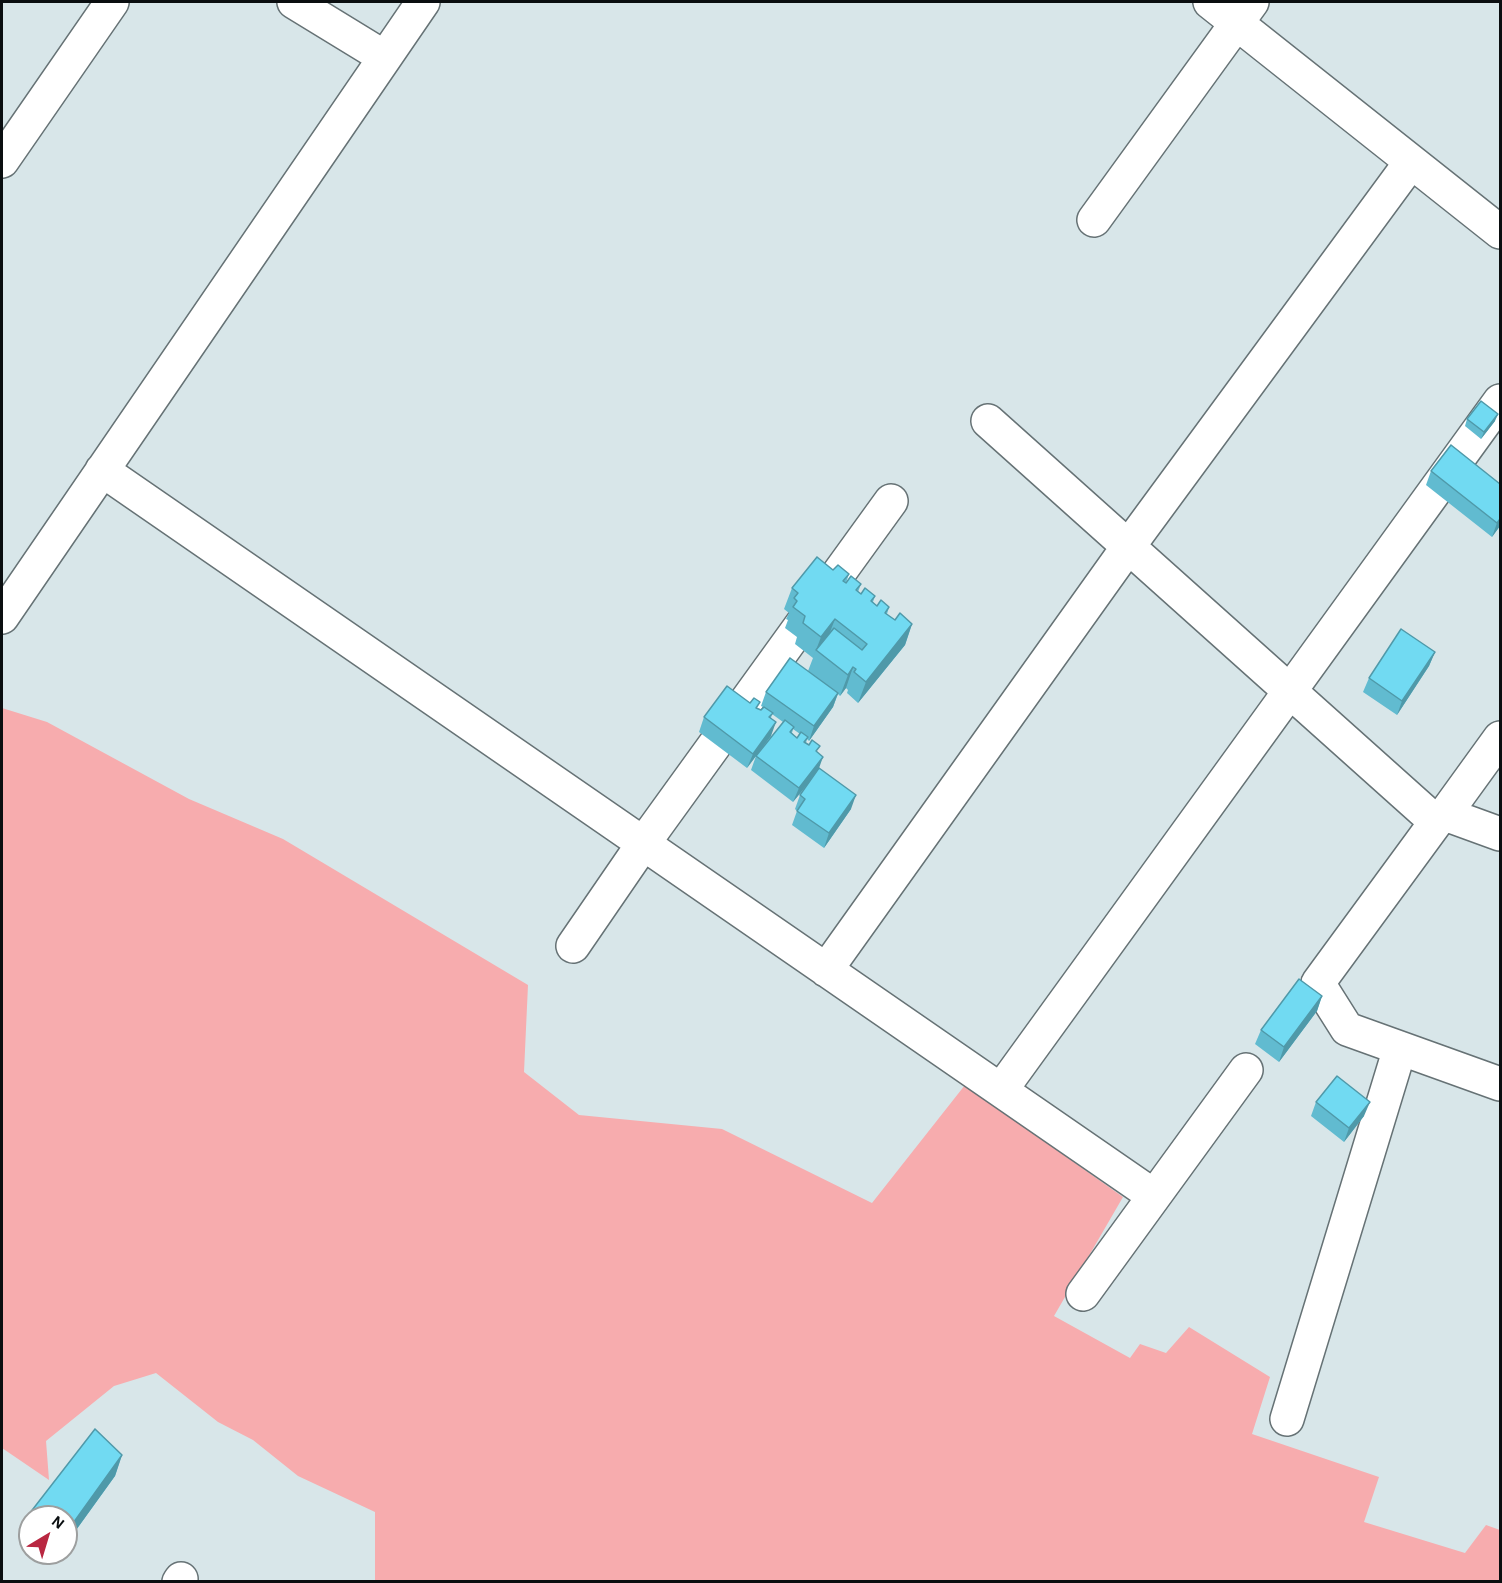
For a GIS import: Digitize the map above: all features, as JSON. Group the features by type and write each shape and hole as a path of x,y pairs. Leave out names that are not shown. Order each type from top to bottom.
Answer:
{"street":[{"path":"2,161 112,2"},
{"path":"294,2 384,57"},
{"path":"2,617 423,2"},
{"path":"1210,2 1245,12 1411,162 1500,232"},
{"path":"1094,219 1245,12"},
{"path":"826,970 1128,547 1411,162"},
{"path":"1001,1090 1500,401"},
{"path":"988,421 1289,692 1441,818 1500,834"},
{"path":"102,470 1154,1196"},
{"path":"573,946 643,844 891,501"},
{"path":"1500,738 1318,983 1347,1029 1500,1084"},
{"path":"1287,1419 1400,1048"},
{"path":"1083,1294 1246,1070"}],"shaded area":[{"path":"2,708 47,722 189,799 283,839 528,985 524,1072 579,1115 722,1129 872,1203 965,1085 1123,1197 1054,1316 1130,1358 1140,1344 1166,1353 1189,1327 1270,1377 1252,1434 1379,1477 1364,1522 1465,1553 1486,1525 1500,1530 1500,1581 375,1581 375,1512 298,1476 253,1440 218,1422 156,1373 114,1386 46,1441 49,1480 2,1448"}],"building":[{"path":"1481,401 1498,414 1484,432 1467,419"},
{"path":"1451,445 1500,484 1500,519 1497,523 1431,471"},
{"path":"817,557 833,570 838,565 849,574 843,581 846,583 851,576 861,584 856,590 861,594 865,588 875,596 871,601 877,606 881,600 889,607 885,613 895,620 900,613 912,624 866,682 854,672 856,669 853,667 848,675 816,650 834,628 862,650 867,644 835,619 821,637 803,623 805,616 793,607 797,601 794,598 798,593 792,588"},
{"path":"1401,629 1435,652 1402,701 1369,678"},
{"path":"790,658 838,693 814,726 766,692"},
{"path":"727,686 750,703 754,698 760,702 756,708 761,710 764,707 773,713 769,717 776,722 753,754 704,717"},
{"path":"785,720 794,727 790,732 797,738 801,732 808,737 804,742 809,745 812,740 820,746 816,751 823,757 799,788 756,756"},
{"path":"819,768 856,795 829,833 797,811 805,799 800,795"},
{"path":"1299,979 1322,996 1284,1047 1261,1030"},
{"path":"1337,1076 1370,1102 1349,1128 1316,1102"},
{"path":"95,1429 122,1455 78,1516 78,1505 36,1505"}]}
